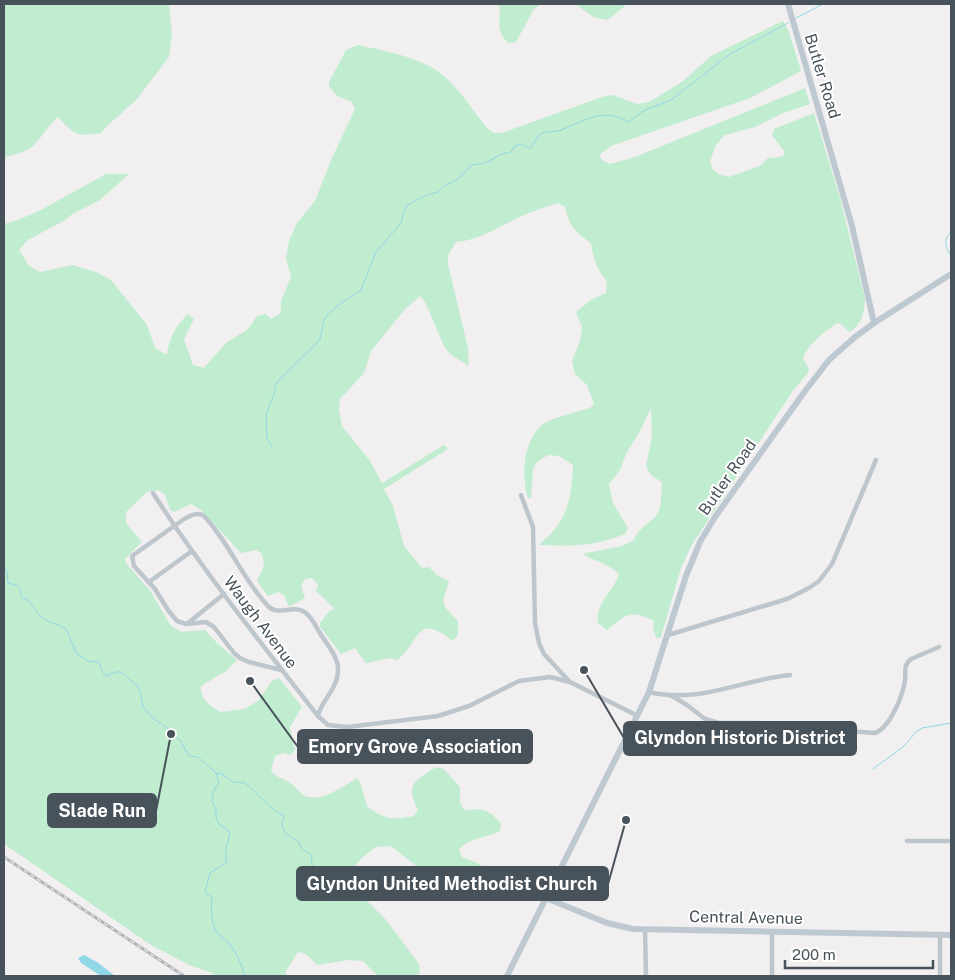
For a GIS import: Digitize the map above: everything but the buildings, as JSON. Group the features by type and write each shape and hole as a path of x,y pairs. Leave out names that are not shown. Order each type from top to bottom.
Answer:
{"main road":[{"name":"Butler Road","path":"507,976 649,692 693,558 715,517 817,374 845,345 874,323 847,208 788,4"},
{"path":"874,323 951,274"},
{"name":"Central Avenue","path":"546,898 628,929 951,934"}],"street":[{"path":"668,636 787,599 819,581 832,564 876,460"},
{"name":"Waugh Avenue","path":"153,493 174,527 281,670 318,716 328,725 340,727 372,725 449,713 469,706 508,685 527,678 550,677 570,682"},
{"path":"521,495 534,527 535,623 539,643 544,654 570,682 638,716"},
{"path":"281,670 240,658 210,624 203,621 182,624 173,618 149,582 132,563 132,556 188,516 199,514 206,519 268,607 278,612 296,610 306,614 335,655 339,665 338,672 318,716"},
{"path":"149,582 192,551"},
{"path":"186,624 224,594"},
{"path":"672,696 705,719 719,723 757,723 794,728 875,733 888,723 899,700 903,689 905,665 907,662 939,647"},
{"path":"649,692 672,696 695,695 740,686 763,678 790,675"},
{"path":"907,841 951,841"},
{"path":"645,930 646,976"},
{"path":"772,932 772,976"},
{"path":"940,934 940,976"}],"green space":[{"path":"4,4 169,4 172,34 169,57 137,99 101,133 86,135 76,133 68,128 58,117 28,150 4,157"},
{"path":"499,4 541,4 534,9 516,42 508,43 501,33 499,25"},
{"path":"575,4 627,4 608,20 593,16"},
{"path":"783,21 789,32 801,71 750,98 611,146 599,155 603,161 610,164 635,157 805,88 810,104 783,113 755,127 725,135 716,145 710,161 712,168 718,174 729,177 760,166 768,158 780,157 784,155 784,151 772,135 774,129 814,113 840,198 865,299 862,318 857,326 849,332 841,324 837,323 817,338 809,347 803,358 809,369 808,373 792,392 691,546 681,568 661,637 657,639 653,629 654,621 639,615 624,617 607,630 598,623 599,609 619,574 582,554 622,546 634,540 659,510 662,482 652,476 646,467 652,435 651,408 626,454 620,470 609,484 613,503 628,528 625,534 583,545 539,545 556,527 566,510 571,489 573,465 559,456 548,455 537,462 533,469 531,498 528,498 524,469 527,449 542,425 557,418 590,408 594,404 587,385 575,374 572,361 580,341 582,327 576,312 591,300 606,293 607,281 596,264 591,243 574,228 568,219 565,207 558,203 529,213 476,238 456,242 448,255 448,264 468,348 469,366 450,354 445,348 425,302 420,296 405,309 371,351 364,373 340,399 339,410 342,426 370,461 382,483 444,445 448,449 384,489 393,506 404,546 422,568 429,567 438,576 449,581 444,603 458,621 458,635 453,641 441,632 425,629 420,632 405,653 397,660 390,658 366,663 355,648 341,654 320,627 320,623 329,611 335,609 316,591 318,584 312,578 305,579 301,586 305,598 289,607 284,595 279,592 268,596 257,581 264,566 262,554 256,550 241,553 201,510 191,504 174,512 170,510 165,495 158,490 147,492 126,512 126,523 142,542 125,559 126,563 151,592 171,626 182,632 205,630 237,660 226,671 201,686 204,699 221,712 244,709 258,701 272,681 279,678 302,707 290,727 295,750 290,755 283,753 275,756 271,770 275,775 292,784 305,796 311,798 332,793 357,778 367,806 389,818 400,818 414,816 418,810 412,794 412,788 417,780 436,767 444,769 460,787 460,803 464,810 485,810 501,823 500,831 467,843 459,850 462,857 483,867 478,898 471,898 443,874 429,872 415,865 391,846 376,847 353,868 353,875 363,897 386,920 419,964 420,972 417,976 378,976 363,961 348,960 317,965 306,954 298,952 286,971 285,976 215,976 151,945 4,844 4,224 41,210 106,174 129,174 100,200 28,240 19,250 29,266 40,272 72,265 96,272 111,280 147,325 155,348 167,355 173,333 188,314 194,319 184,339 193,365 204,368 226,343 248,329 257,316 266,314 271,319 281,313 281,301 291,277 286,258 289,241 297,223 315,201 332,158 355,109 352,102 337,96 329,86 329,82 346,50 358,45 403,56 429,66 454,86 487,128 494,133 502,133 605,96 613,95 637,104 649,102 682,82 711,56"}],"water":[{"path":"84,955 115,976 101,976 81,963 78,958"}],"waterway":[{"path":"796,18 823,4"},
{"path":"272,447 267,439 266,415 275,386 320,339 327,315 361,290 376,252 401,223 404,211 408,205 424,196 438,192 458,179 472,165 485,163 502,154 511,152 515,146 520,144 530,148 542,133 558,131 602,115 619,117 629,122 643,111 671,100 730,54 788,23"},
{"path":"951,232 946,238 946,247 951,256"},
{"path":"4,568 7,572 8,583 19,586 21,597 29,602 38,614 44,619 66,629 77,654 90,662 96,661 100,664 106,676 121,672 137,686 143,707 153,718 180,740 189,756 198,757 216,773 219,783 212,799 216,808 216,818 219,824 228,830 230,834 226,848 226,863 210,873 205,892 212,897 214,927 233,949 245,976"},
{"path":"873,769 903,747 922,728 951,723"},
{"path":"216,773 222,774 233,782 245,783 273,809 284,816 282,827 288,835 299,842 302,848 311,855 317,884 331,901"}],"railway":[{"path":"4,857 184,976"}],"place":[{"name":"Glyndon Historic District","path":"584,670"},
{"name":"Emory Grove Association","path":"250,681"},
{"name":"Slade Run","path":"171,734"},
{"name":"Glyndon United Methodist Church","path":"626,820"}]}
